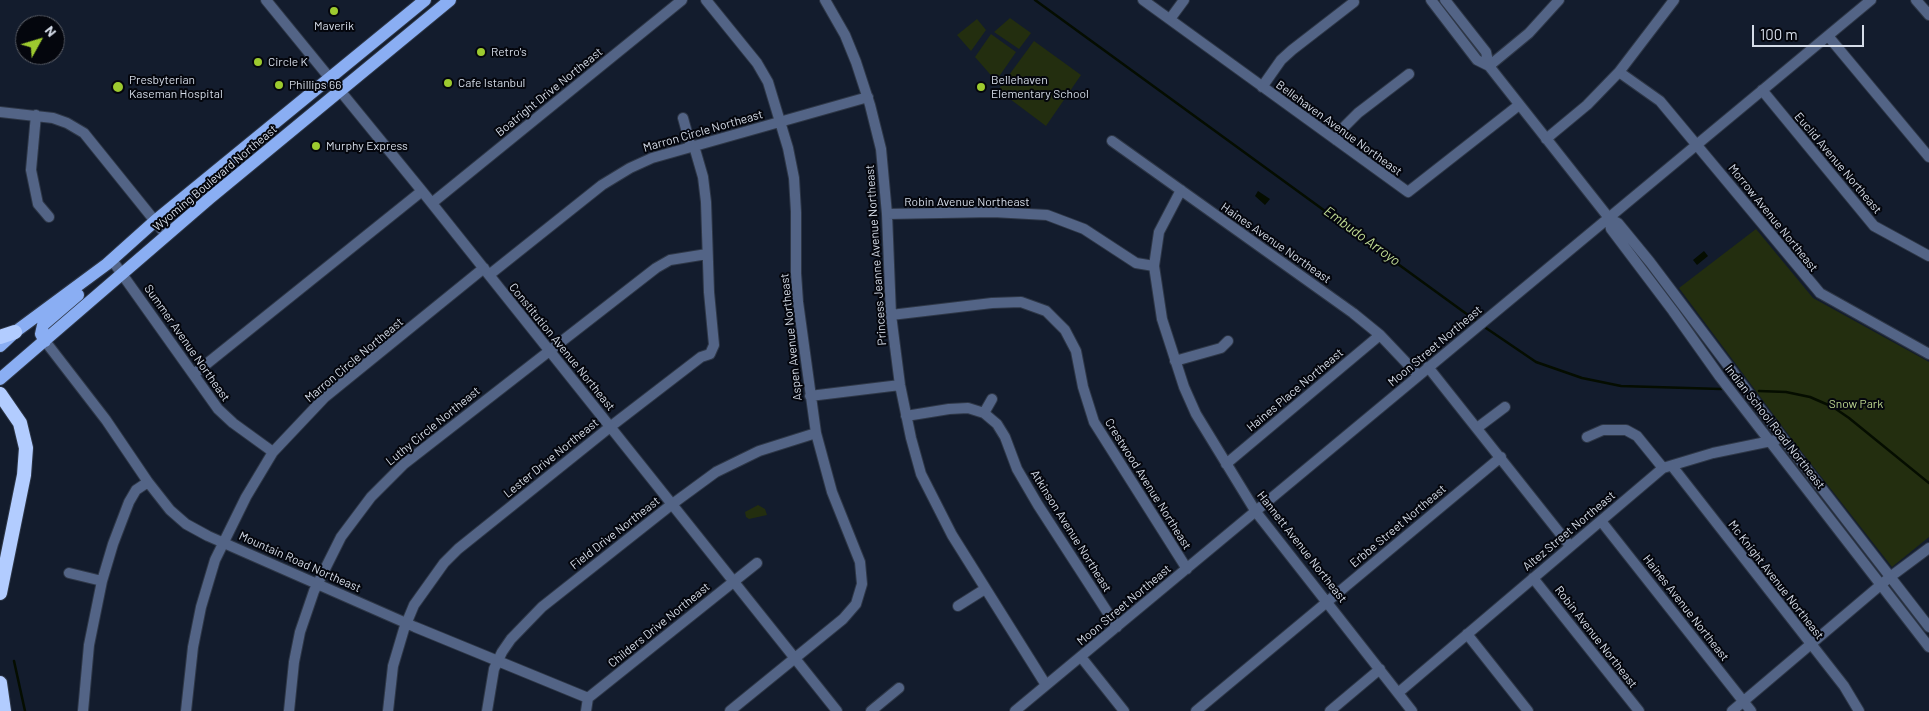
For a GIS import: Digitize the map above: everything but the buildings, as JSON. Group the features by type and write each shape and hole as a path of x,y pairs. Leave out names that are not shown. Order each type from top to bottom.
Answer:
{"highway":[{"path":"0,337 15,332"},
{"path":"0,394 20,423 26,448 24,475 0,593"},
{"path":"0,684 4,711"}],"main road":[{"name":"Wyoming Boulevard Northeast","path":"0,346 15,332 109,262 155,221 425,0"},
{"name":"Wyoming Boulevard Northeast","path":"0,379 340,90 450,0"},
{"path":"45,341 41,334 43,325 80,294 109,262"}],"street":[{"name":"Constitution Avenue Northeast","path":"266,0 432,203 836,711"},
{"name":"Boatright Drive Northeast","path":"432,203 682,0"},
{"name":"Aspen Avenue Northeast","path":"706,0 757,63 768,82 780,122 794,178 797,292 816,434 832,492 860,562 862,584 856,604 843,619 730,711"},
{"name":"Princess Jeanne Avenue Northeast","path":"826,0 845,35 868,97 881,149 887,214 891,315 906,416 922,474 952,535 1046,685"},
{"name":"Bellehaven Avenue Northeast","path":"1143,0 1408,192 1519,105"},
{"path":"1170,20 1184,0"},
{"name":"Indian School Road Northeast","path":"1431,0 1477,60 1489,66"},
{"name":"Indian School Road Northeast","path":"1445,0 1486,52 1489,66 1519,105 1608,218 1618,223 1650,262 1782,438 1929,627"},
{"path":"1489,66 1529,33 1559,0"},
{"path":"1546,139 1587,106 1619,72 1674,0"},
{"name":"Moon Street Northeast","path":"1015,711 1871,0"},
{"path":"1916,0 1929,15"},
{"path":"1262,88 1281,60 1354,2"},
{"path":"1828,36 1929,157"},
{"name":"Morrow Avenue Northeast","path":"1619,72 1660,101 1820,293 1929,354"},
{"path":"1336,140 1345,126 1358,113 1409,74"},
{"name":"Euclid Avenue Northeast","path":"1762,90 1874,226 1929,256"},
{"name":"Marron Circle Northeast","path":"186,711 201,607 215,560 223,542 246,497 273,452 326,397 602,185 630,168 652,158 868,97"},
{"path":"0,112 54,118 84,133 167,236"},
{"path":"36,115 31,170 38,204 49,217"},
{"name":"Lester Drive Northeast","path":"388,711 393,666 407,623 414,605 433,576 458,549 610,427 701,357 710,354 714,345 707,254 706,202 703,177 683,118"},
{"name":"Haines Avenue Northeast","path":"1112,141 1353,313 1380,335 1418,375"},
{"name":"Hannett Avenue Northeast","path":"1181,190 1158,232 1154,266 1162,319 1174,362 1196,414 1256,512 1412,711"},
{"path":"194,374 422,191"},
{"name":"Robin Avenue Northeast","path":"887,214 993,212 1047,215 1084,229 1136,263 1154,266"},
{"name":"Indian School Road Northeast","path":"1608,218 1610,229 1673,311 1720,377 1929,647"},
{"name":"Luthy Circle Northeast","path":"289,711 294,662 300,632 317,583 341,537 356,515 388,479 404,464 656,268 670,260 707,254"},
{"name":"Summer Avenue Northeast","path":"109,262 123,274 218,408 233,423 273,452"},
{"name":"Crestwood Avenue Northeast","path":"891,315 1002,302 1021,302 1046,311 1065,330 1076,351 1082,387 1094,422 1186,569"},
{"name":"Haines Place Northeast","path":"1226,464 1380,335"},
{"path":"1174,362 1221,348 1228,340"},
{"name":"Mountain Road Northeast","path":"45,341 106,420 148,482 170,510 186,524 497,662 588,698"},
{"path":"1428,367 1570,546"},
{"path":"810,396 900,385"},
{"path":"906,416 968,408 984,413 992,398"},
{"path":"1477,428 1504,407"},
{"name":"Atkinson Avenue Northeast","path":"984,413 997,424 1005,437 1017,469 1038,505 1117,627"},
{"name":"Mc Knight Avenue Northeast","path":"1587,437 1603,430 1626,430 1637,436 1668,467 1844,686 1858,711"},
{"name":"Field Drive Northeast","path":"487,711 491,682 497,662 511,639 528,620 671,505 716,472 759,451 816,434"},
{"name":"Altez Street Northeast","path":"1398,693 1570,546 1668,467 1714,453 1771,442 1782,438"},
{"name":"Erbbe Street Northeast","path":"1196,711 1501,457"},
{"path":"82,711 89,645 102,581 113,544 129,502 136,490 148,482"},
{"name":"Haines Avenue Northeast","path":"1601,521 1751,711"},
{"path":"1732,711 1890,577 1929,548"},
{"name":"Childers Drive Northeast","path":"588,698 757,563"},
{"path":"69,573 102,581"},
{"name":"Robin Avenue Northeast","path":"1533,578 1639,711"},
{"path":"958,606 985,589"},
{"path":"1467,634 1528,711"},
{"path":"1081,657 1124,711"},
{"path":"1330,711 1380,669"},
{"path":"871,711 899,688"},
{"path":"586,711 588,698"}],"green space":[{"path":"1010,18 1031,33 1019,49 994,32"},
{"path":"977,19 986,30 971,51 957,35"},
{"path":"991,34 1016,52 996,81 975,57"},
{"path":"1034,41 1081,75 1046,126 998,90"},
{"name":"Snow Park","path":"1756,229 1813,298 1929,362 1929,537 1892,567 1794,442 1679,288"},
{"path":"758,505 765,509 767,515 749,519 746,517 745,512"}],"shaded area":[{"path":"1258,191 1270,199 1265,205 1255,196"},
{"path":"1704,251 1708,256 1697,265 1693,260"}],"waterway":[{"name":"Embudo Arroyo","path":"1035,0 1479,323"},
{"name":"Embudo Arroyo","path":"1483,326 1536,362 1582,378 1621,386 1721,389"},
{"name":"Embudo Arroyo","path":"1759,391 1786,392 1810,397 1833,407 1929,483"},
{"path":"14,661 25,711"}],"place":[{"name":"Maverik","path":"334,11"},
{"name":"Retro's","path":"481,52"},
{"name":"Circle K","path":"258,62"},
{"name":"Cafe Istanbul","path":"448,83"},
{"name":"Phillips 66","path":"279,85"},
{"name":"Presbyterian Kaseman Hospital","path":"118,87"},
{"name":"Bellehaven Elementary School","path":"981,87"},
{"name":"Murphy Express","path":"316,146"}]}
